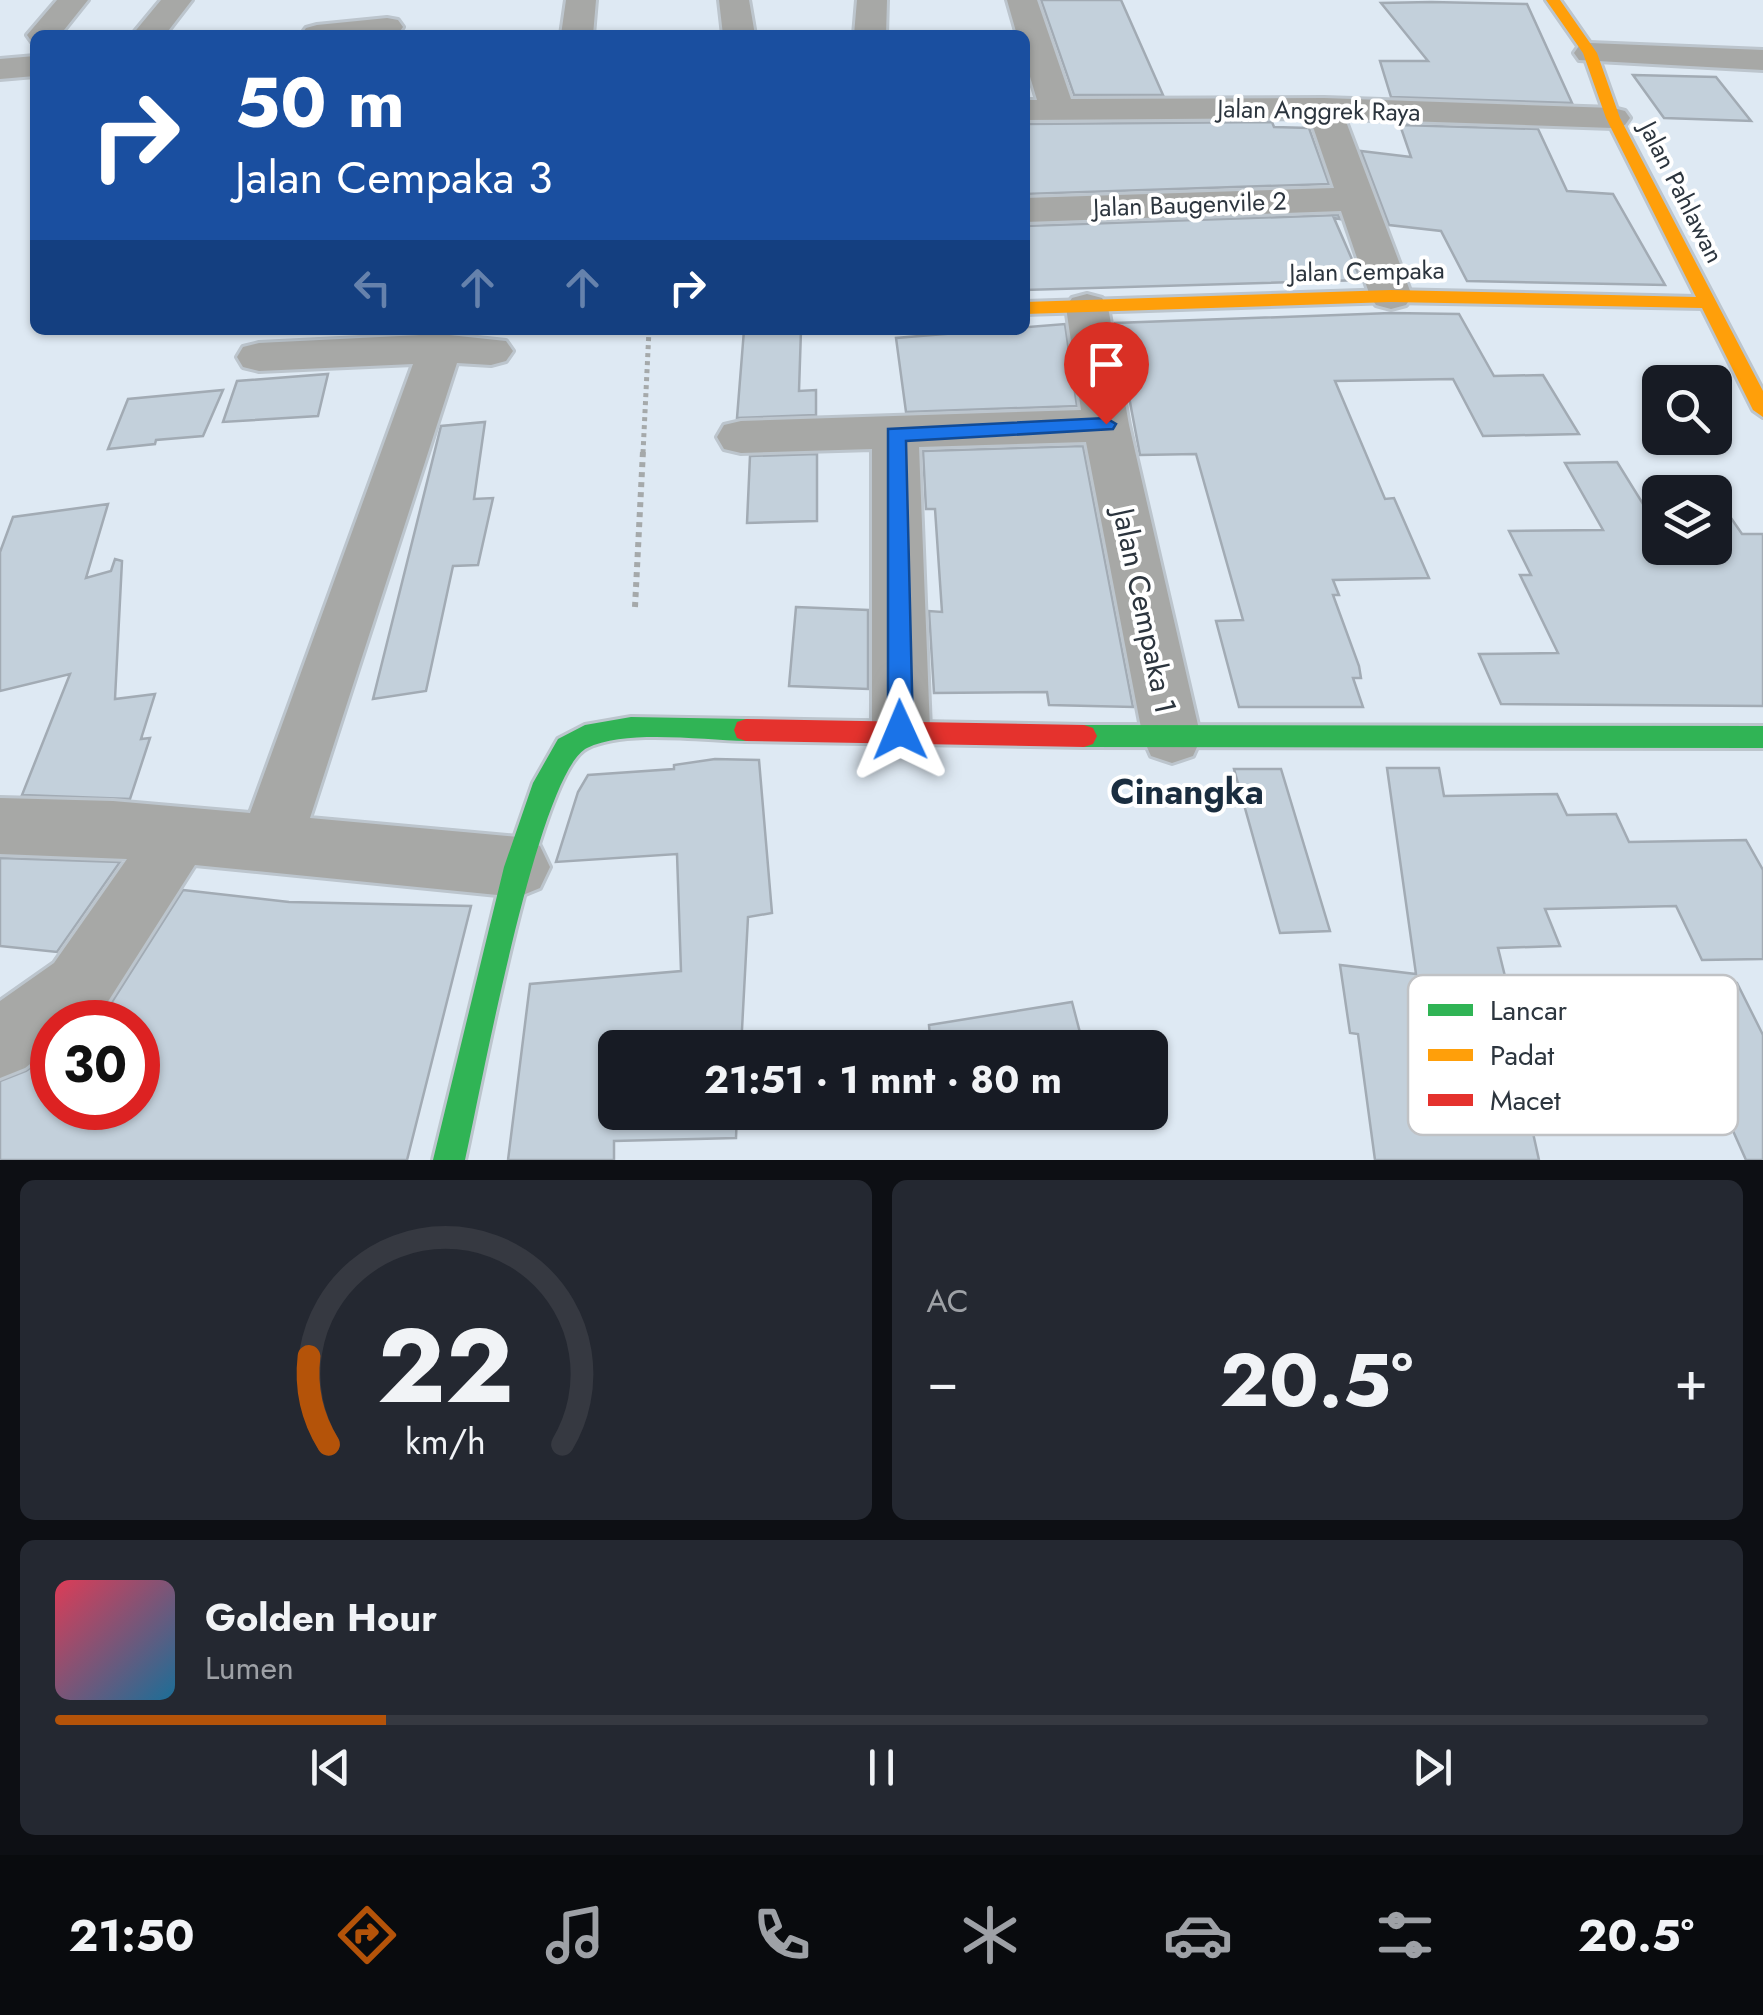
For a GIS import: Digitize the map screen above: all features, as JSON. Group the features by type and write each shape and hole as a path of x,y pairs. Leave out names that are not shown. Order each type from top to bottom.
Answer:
{"street":[{"path":"47,30 73,0"},
{"path":"152,30 177,0"},
{"path":"578,30 581,0"},
{"path":"734,0 738,30"},
{"path":"870,30 872,0"},
{"path":"1022,0 1027,30"},
{"name":"Jalan Pahlawan","path":"1553,0 1590,53 1613,118 1763,410"},
{"path":"343,30 391,21"},
{"path":"1590,53 1763,60"},
{"path":"1031,56 1041,109"},
{"path":"1324,108 1390,296"},
{"name":"Jalan Anggrek Raya","path":"1041,109 1324,108 1613,118"},
{"name":"Jalan Baugenvile 2","path":"1030,210 1355,198"},
{"name":"Jalan Cempaka","path":"1030,308 1390,296 1709,304"},
{"name":"Jalan Cempaka 1","path":"1088,307 1106,424 1172,738"},
{"path":"258,357 466,350 270,844"},
{"path":"741,438 1106,424"},
{"path":"895,434 900,730"},
{"path":"449,1160 518,867 546,783 566,747 586,736 631,728 1172,738 1763,737"},
{"path":"0,826 112,829 518,867"},
{"path":"0,1043 78,987 178,836"}],"path":[{"path":"635,608 650,335"}],"building":[{"path":"1041,0 1121,0 1163,95 1074,95"},
{"path":"1381,3 1527,4 1572,103 1391,97 1380,61 1428,61"},
{"path":"1633,75 1716,77 1751,121 1664,118"},
{"path":"1272,122 1274,127 1309,128 1329,184 1030,194 1030,124"},
{"path":"1400,125 1538,129 1567,191 1613,194 1665,285 1467,281 1441,231 1389,225 1361,151 1411,157"},
{"path":"1338,215 1340,219 1334,218 1361,280 1030,290 1030,226"},
{"path":"1459,314 1494,376 1543,375 1579,434 1483,436 1453,379 1335,381 1385,499 1394,498 1429,578 1333,580 1339,595 1333,595 1359,666 1361,678 1353,678 1363,707 1239,707 1216,621 1243,620 1196,454 1140,455 1115,323"},
{"path":"1065,324 1077,406 906,412 896,338 1030,335 1030,327"},
{"path":"744,335 801,335 799,391 816,390 816,415 737,418"},
{"path":"328,374 318,416 223,422 237,381"},
{"path":"223,390 203,436 108,449 128,399"},
{"path":"485,422 474,499 493,498 478,565 453,566 426,691 373,699 441,426"},
{"path":"1083,446 1133,707 1049,705 1047,692 934,693 929,611 942,612 935,509 926,509 923,451"},
{"path":"817,454 817,521 747,523 750,456"},
{"path":"1617,462 1642,502 1642,565 1732,565 1732,519 1742,534 1763,534 1763,706 1501,704 1479,654 1558,653 1520,575 1531,575 1509,531 1603,530 1565,463"},
{"path":"108,504 86,578 111,571 115,559 122,561 115,699 155,694 141,739 150,738 130,799 22,795 70,674 0,691 0,552 13,517"},
{"path":"796,607 868,610 868,689 789,686"},
{"path":"715,759 759,760 772,913 748,917 742,1030 598,1030 598,1130 736,1130 736,1138 614,1141 614,1160 508,1160 530,984 681,971 677,854 556,862 578,792 588,775 674,769 674,765"},
{"path":"1387,768 1439,768 1444,796 1557,794 1567,815 1616,814 1629,842 1746,840 1763,870 1763,959 1702,960 1676,906 1545,909 1560,946 1498,948 1505,975 1408,975 1408,1135 1533,1135 1539,1160 1375,1160 1358,1034 1350,1033 1340,965 1416,974"},
{"path":"1234,769 1281,769 1330,931 1280,933"},
{"path":"0,858 120,862 57,952 0,946"},
{"path":"183,890 289,902 471,906 407,1160 0,1160 0,1081 30,1068 30,1130 160,1130 160,1000 113,1000"},
{"path":"1738,985 1763,1035 1763,1160 1746,1160 1735,1135 1738,1135"},
{"path":"1072,1002 1079,1030 929,1030 929,1025"}],"traffic: fast":[{"path":"449,1160 518,867 546,783 567,747 585,736 631,728 746,730"},
{"path":"1084,736 1763,737"}],"traffic: slow":[{"path":"1553,0 1590,53 1613,118 1763,410"},
{"path":"1030,308 1391,296 1709,303"}],"traffic: jam":[{"path":"746,730 1084,736"}],"district":[{"name":"Cinangka","path":"1187,792"}],"route":[{"path":"900,730 895,434 1106,424"}]}
